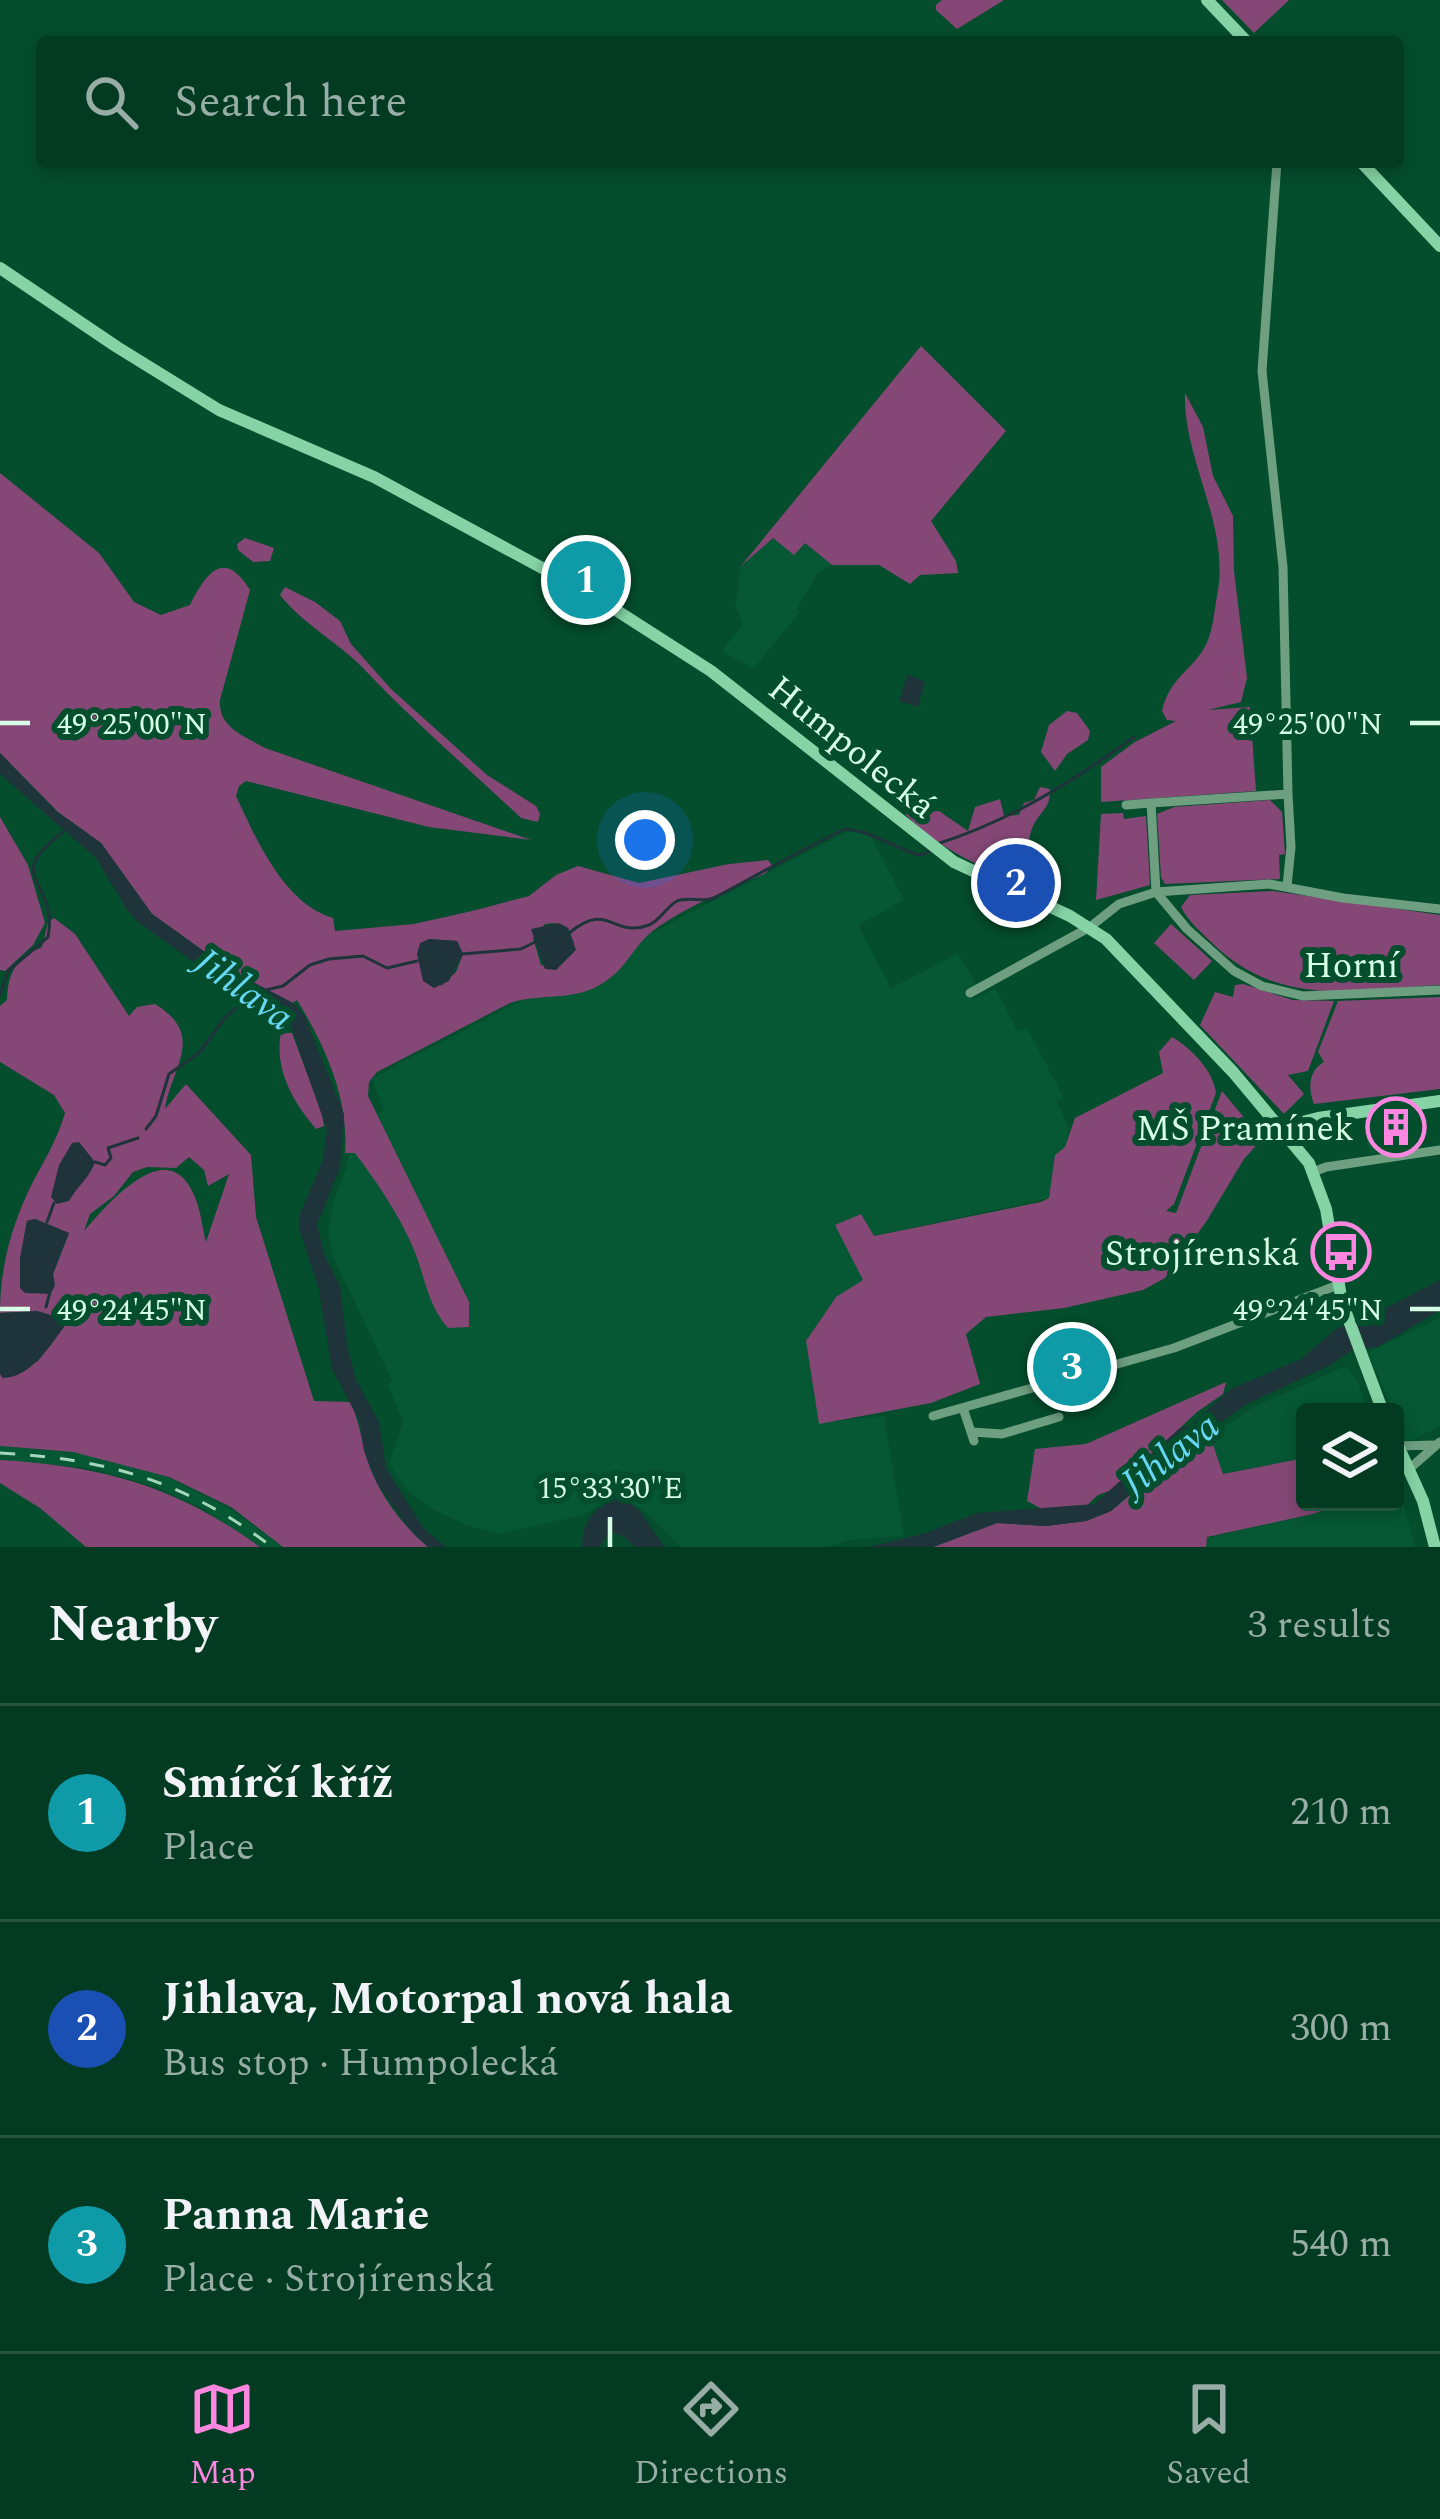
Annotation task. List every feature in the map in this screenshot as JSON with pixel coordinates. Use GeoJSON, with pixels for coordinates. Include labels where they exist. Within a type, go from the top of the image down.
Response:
{"type":"FeatureCollection","features":[{"type":"Feature","properties":{"kind":"main road"},"geometry":{"type":"LineString","coordinates":[[1208,0],[1241,36]]}},
{"type":"Feature","properties":{"kind":"main road"},"geometry":{"type":"LineString","coordinates":[[1367,168],[1440,246]]}},
{"type":"Feature","properties":{"kind":"main road","name":"Humpolecká"},"geometry":{"type":"LineString","coordinates":[[0,268],[219,410],[374,476],[594,596],[711,671],[933,848],[984,879],[1090,928],[1135,966],[1282,1127],[1313,1172],[1326,1209],[1338,1285],[1380,1403]]}},
{"type":"Feature","properties":{"kind":"main road"},"geometry":{"type":"LineString","coordinates":[[1282,1127],[1440,1101]]}},
{"type":"Feature","properties":{"kind":"main road"},"geometry":{"type":"LineString","coordinates":[[1404,1459],[1435,1547]]}},
{"type":"Feature","properties":{"kind":"street"},"geometry":{"type":"LineString","coordinates":[[1277,168],[1262,370],[1283,567],[1292,847],[1287,886]]}},
{"type":"Feature","properties":{"kind":"street"},"geometry":{"type":"LineString","coordinates":[[1126,805],[1288,794]]}},
{"type":"Feature","properties":{"kind":"street"},"geometry":{"type":"LineString","coordinates":[[1151,803],[1156,892]]}},
{"type":"Feature","properties":{"kind":"street"},"geometry":{"type":"LineString","coordinates":[[970,993],[1090,928],[1119,904],[1156,892],[1287,886],[1343,898],[1440,908]]}},
{"type":"Feature","properties":{"kind":"street","name":"Horní"},"geometry":{"type":"LineString","coordinates":[[1156,892],[1234,971],[1262,986],[1303,996],[1440,990]]}},
{"type":"Feature","properties":{"kind":"street"},"geometry":{"type":"LineString","coordinates":[[1313,1172],[1440,1150]]}},
{"type":"Feature","properties":{"kind":"street"},"geometry":{"type":"LineString","coordinates":[[933,1416],[1174,1348],[1338,1285]]}},
{"type":"Feature","properties":{"kind":"street"},"geometry":{"type":"LineString","coordinates":[[963,1408],[973,1436],[1001,1434],[1059,1417]]}},
{"type":"Feature","properties":{"kind":"street"},"geometry":{"type":"LineString","coordinates":[[1404,1443],[1437,1443]]}},
{"type":"Feature","properties":{"kind":"street"},"geometry":{"type":"LineString","coordinates":[[1409,1469],[1437,1443]]}},
{"type":"Feature","properties":{"kind":"shaded area"},"geometry":{"type":"Polygon","coordinates":[[[942,0],[1004,0],[957,29],[936,10],[942,0]]]}},
{"type":"Feature","properties":{"kind":"shaded area"},"geometry":{"type":"Polygon","coordinates":[[[1222,0],[1289,0],[1254,33],[1222,0]]]}},
{"type":"Feature","properties":{"kind":"shaded area"},"geometry":{"type":"Polygon","coordinates":[[[921,346],[1006,431],[931,521],[956,561],[958,573],[920,575],[910,584],[879,565],[832,565],[805,543],[794,555],[773,538],[741,566],[921,346]]]}},
{"type":"Feature","properties":{"kind":"shaded area"},"geometry":{"type":"Polygon","coordinates":[[[1185,393],[1203,427],[1213,476],[1233,516],[1234,571],[1247,678],[1241,702],[1208,710],[1250,707],[1256,791],[1101,802],[1101,767],[1176,721],[1167,720],[1162,711],[1165,700],[1203,650],[1213,623],[1220,570],[1218,544],[1191,443],[1185,393]]]}},
{"type":"Feature","properties":{"kind":"shaded area"},"geometry":{"type":"Polygon","coordinates":[[[0,473],[99,553],[134,602],[161,615],[190,605],[216,570],[232,570],[241,577],[250,590],[220,700],[223,718],[234,730],[265,748],[531,840],[429,827],[246,781],[236,796],[263,850],[300,899],[333,918],[335,931],[414,924],[529,896],[556,875],[578,866],[639,883],[729,864],[768,860],[772,865],[766,873],[658,927],[614,975],[592,989],[510,1003],[377,1072],[369,1082],[368,1096],[469,1302],[469,1327],[448,1328],[431,1301],[395,1212],[355,1153],[345,1153],[343,1112],[333,1073],[297,1000],[293,1003],[233,972],[152,914],[101,843],[58,812],[0,753],[0,473]],[[545,924],[533,938],[541,965],[556,970],[574,943],[568,928],[545,924]],[[428,939],[441,986],[456,972],[463,954],[457,941],[428,939]]]}},
{"type":"Feature","properties":{"kind":"shaded area"},"geometry":{"type":"Polygon","coordinates":[[[245,538],[274,548],[270,561],[253,562],[238,550],[237,544],[245,538]]]}},
{"type":"Feature","properties":{"kind":"shaded area"},"geometry":{"type":"Polygon","coordinates":[[[772,538],[805,543],[831,565],[817,574],[797,609],[800,612],[753,669],[722,651],[743,624],[735,606],[741,566],[772,538]]]}},
{"type":"Feature","properties":{"kind":"shaded area"},"geometry":{"type":"Polygon","coordinates":[[[285,587],[340,621],[351,644],[391,689],[487,775],[536,806],[538,822],[521,818],[354,659],[300,615],[280,595],[285,587]]]}},
{"type":"Feature","properties":{"kind":"shaded area"},"geometry":{"type":"Polygon","coordinates":[[[1067,711],[1077,713],[1090,731],[1088,740],[1067,754],[1055,771],[1041,752],[1049,725],[1067,711]]]}},
{"type":"Feature","properties":{"kind":"shaded area"},"geometry":{"type":"Polygon","coordinates":[[[1040,787],[1050,789],[1050,795],[1032,828],[1025,865],[1049,877],[1052,885],[1013,878],[972,862],[935,840],[905,814],[939,811],[968,831],[975,807],[1000,799],[1004,816],[1019,815],[1040,787]]]}},
{"type":"Feature","properties":{"kind":"shaded area"},"geometry":{"type":"Polygon","coordinates":[[[1270,800],[1282,812],[1285,854],[1279,855],[1280,879],[1165,884],[1157,814],[1174,807],[1270,800]]]}},
{"type":"Feature","properties":{"kind":"shaded area"},"geometry":{"type":"Polygon","coordinates":[[[1123,813],[1124,819],[1146,816],[1150,885],[1096,900],[1101,814],[1123,813]]]}},
{"type":"Feature","properties":{"kind":"shaded area"},"geometry":{"type":"Polygon","coordinates":[[[0,817],[28,865],[45,923],[33,945],[5,971],[0,970],[0,817]]]}},
{"type":"Feature","properties":{"kind":"shaded area"},"geometry":{"type":"Polygon","coordinates":[[[850,830],[871,836],[904,900],[858,925],[891,988],[958,953],[976,985],[968,989],[973,999],[996,989],[1017,1031],[1027,1028],[1064,1098],[1057,1101],[1069,1129],[1065,1147],[1055,1156],[1049,1198],[873,1236],[864,1280],[836,1297],[806,1341],[819,1423],[884,1416],[904,1536],[848,1540],[829,1547],[680,1547],[643,1510],[617,1495],[583,1515],[498,1534],[432,1509],[407,1490],[389,1464],[403,1423],[388,1384],[392,1380],[332,1255],[328,1232],[347,1167],[352,1122],[384,1111],[372,1078],[850,830]]]}},
{"type":"Feature","properties":{"kind":"shaded area"},"geometry":{"type":"Polygon","coordinates":[[[1273,891],[1440,915],[1440,985],[1318,990],[1263,978],[1211,942],[1181,907],[1190,895],[1273,891]]]}},
{"type":"Feature","properties":{"kind":"shaded area"},"geometry":{"type":"Polygon","coordinates":[[[54,918],[75,934],[129,1016],[137,1007],[155,1004],[179,1028],[182,1053],[165,1109],[186,1084],[251,1155],[256,1217],[314,1401],[350,1402],[381,1490],[428,1547],[283,1547],[231,1507],[169,1477],[73,1452],[0,1446],[0,1374],[3,1378],[38,1361],[64,1327],[60,1318],[37,1311],[0,1313],[4,1266],[16,1221],[65,1113],[54,1095],[0,1062],[0,1006],[7,1000],[15,967],[42,947],[48,922],[54,918]],[[189,1157],[176,1168],[147,1167],[133,1172],[114,1196],[90,1214],[84,1231],[138,1180],[169,1170],[182,1177],[194,1195],[206,1242],[229,1174],[208,1186],[204,1170],[189,1157]],[[35,1219],[27,1221],[20,1288],[52,1277],[69,1233],[35,1219]]]}},
{"type":"Feature","properties":{"kind":"shaded area"},"geometry":{"type":"Polygon","coordinates":[[[1171,924],[1212,961],[1194,980],[1154,943],[1171,924]]]}},
{"type":"Feature","properties":{"kind":"shaded area"},"geometry":{"type":"Polygon","coordinates":[[[1235,985],[1293,1000],[1334,1001],[1308,1071],[1288,1075],[1304,1094],[1284,1114],[1200,1025],[1215,992],[1233,997],[1235,985]]]}},
{"type":"Feature","properties":{"kind":"shaded area"},"geometry":{"type":"Polygon","coordinates":[[[1440,997],[1440,1089],[1314,1104],[1311,1081],[1324,1062],[1318,1052],[1338,1001],[1440,997]]]}},
{"type":"Feature","properties":{"kind":"shaded area"},"geometry":{"type":"Polygon","coordinates":[[[281,1033],[292,1033],[324,1126],[316,1129],[287,1084],[280,1059],[281,1033]]]}},
{"type":"Feature","properties":{"kind":"shaded area"},"geometry":{"type":"Polygon","coordinates":[[[1172,1037],[1200,1061],[1216,1093],[1174,1204],[1166,1211],[1176,1213],[1222,1091],[1262,1139],[1165,1278],[1143,1290],[1064,1308],[986,1317],[966,1334],[980,1384],[931,1403],[819,1424],[806,1341],[836,1297],[863,1280],[835,1225],[861,1214],[874,1236],[1049,1198],[1055,1155],[1065,1147],[1075,1118],[1163,1073],[1159,1052],[1172,1037]]]}},
{"type":"Feature","properties":{"kind":"shaded area"},"geometry":{"type":"Polygon","coordinates":[[[1403,1114],[1407,1149],[1369,1154],[1364,1120],[1403,1114]]]}},
{"type":"Feature","properties":{"kind":"shaded area"},"geometry":{"type":"Polygon","coordinates":[[[1440,1318],[1440,1426],[1406,1443],[1404,1403],[1389,1403],[1368,1352],[1440,1318]]]}},
{"type":"Feature","properties":{"kind":"shaded area"},"geometry":{"type":"Polygon","coordinates":[[[1346,1366],[1365,1403],[1296,1403],[1296,1460],[1223,1474],[1210,1436],[1255,1406],[1346,1366]]]}},
{"type":"Feature","properties":{"kind":"shaded area"},"geometry":{"type":"Polygon","coordinates":[[[1226,1382],[1223,1394],[1197,1412],[1115,1489],[1098,1495],[1084,1508],[1040,1508],[1027,1501],[1035,1449],[1086,1444],[1226,1382]]]}},
{"type":"Feature","properties":{"kind":"shaded area"},"geometry":{"type":"Polygon","coordinates":[[[1204,1433],[1210,1436],[1223,1474],[1296,1460],[1296,1511],[1321,1511],[1207,1537],[1206,1547],[933,1547],[997,1523],[1046,1526],[1086,1521],[1111,1511],[1204,1433]]]}},
{"type":"Feature","properties":{"kind":"shaded area"},"geometry":{"type":"Polygon","coordinates":[[[0,1446],[93,1455],[159,1473],[230,1509],[283,1547],[260,1547],[202,1508],[154,1486],[90,1468],[0,1460],[0,1446]]]}},
{"type":"Feature","properties":{"kind":"shaded area"},"geometry":{"type":"Polygon","coordinates":[[[0,1460],[72,1468],[137,1483],[198,1509],[260,1547],[86,1547],[40,1508],[0,1483],[0,1460]]]}},
{"type":"Feature","properties":{"kind":"shaded area"},"geometry":{"type":"Polygon","coordinates":[[[1404,1505],[1415,1547],[1206,1547],[1207,1538],[1313,1514],[1404,1511],[1404,1505]]]}},
{"type":"Feature","properties":{"kind":"water"},"geometry":{"type":"Polygon","coordinates":[[[908,674],[925,682],[918,707],[899,701],[908,674]]]}},
{"type":"Feature","properties":{"kind":"water","name":"Jihlava"},"geometry":{"type":"Polygon","coordinates":[[[0,753],[57,812],[101,843],[152,914],[233,972],[293,1003],[304,1015],[344,1114],[340,1168],[317,1225],[324,1254],[340,1286],[356,1380],[379,1422],[386,1468],[424,1529],[446,1547],[428,1547],[377,1483],[364,1451],[360,1422],[332,1369],[319,1290],[299,1228],[300,1214],[323,1160],[327,1130],[289,1021],[229,987],[139,923],[96,858],[0,774],[0,753]]]}},
{"type":"Feature","properties":{"kind":"water"},"geometry":{"type":"Polygon","coordinates":[[[559,923],[568,928],[576,950],[556,970],[545,969],[531,929],[559,923]]]}},
{"type":"Feature","properties":{"kind":"water"},"geometry":{"type":"Polygon","coordinates":[[[457,941],[463,954],[449,981],[434,988],[423,981],[417,954],[420,943],[457,941]]]}},
{"type":"Feature","properties":{"kind":"water"},"geometry":{"type":"Polygon","coordinates":[[[79,1142],[95,1162],[69,1201],[57,1204],[51,1197],[59,1165],[72,1143],[79,1142]]]}},
{"type":"Feature","properties":{"kind":"water"},"geometry":{"type":"Polygon","coordinates":[[[35,1219],[69,1233],[50,1294],[25,1293],[20,1288],[27,1221],[35,1219]]]}},
{"type":"Feature","properties":{"kind":"water","name":"Jihlava"},"geometry":{"type":"Polygon","coordinates":[[[1440,1280],[1440,1310],[1378,1347],[1354,1349],[1247,1404],[1168,1460],[1111,1511],[1086,1521],[1046,1526],[997,1523],[933,1547],[869,1547],[926,1533],[977,1513],[1094,1504],[1231,1389],[1301,1359],[1336,1329],[1440,1280]]]}},
{"type":"Feature","properties":{"kind":"water"},"geometry":{"type":"Polygon","coordinates":[[[37,1311],[60,1318],[64,1327],[30,1367],[3,1378],[0,1313],[37,1311]]]}},
{"type":"Feature","properties":{"kind":"water"},"geometry":{"type":"Polygon","coordinates":[[[621,1496],[640,1511],[664,1547],[635,1547],[610,1532],[599,1547],[582,1547],[592,1515],[621,1496]]]}},
{"type":"Feature","properties":{"kind":"waterway"},"geometry":{"type":"LineString","coordinates":[[940,843],[1041,798],[1134,737]]}},
{"type":"Feature","properties":{"kind":"waterway"},"geometry":{"type":"LineString","coordinates":[[568,934],[593,920],[636,928],[649,925],[677,901],[714,898],[845,829],[915,854],[929,851]]}},
{"type":"Feature","properties":{"kind":"waterway"},"geometry":{"type":"LineString","coordinates":[[0,995],[8,971],[48,937],[46,902],[33,871],[45,848],[63,832]]}},
{"type":"Feature","properties":{"kind":"waterway"},"geometry":{"type":"LineString","coordinates":[[462,954],[521,949],[535,942]]}},
{"type":"Feature","properties":{"kind":"waterway","name":"Jihlava"},"geometry":{"type":"LineString","coordinates":[[266,990],[283,986],[310,965],[329,959],[363,956],[387,968],[417,961]]}},
{"type":"Feature","properties":{"kind":"waterway","name":"Jihlava"},"geometry":{"type":"LineString","coordinates":[[146,1129],[156,1116],[169,1074],[199,1053],[248,997]]}},
{"type":"Feature","properties":{"kind":"waterway"},"geometry":{"type":"LineString","coordinates":[[95,1162],[105,1165],[111,1158],[108,1148],[138,1138]]}},
{"type":"Feature","properties":{"kind":"waterway"},"geometry":{"type":"LineString","coordinates":[[47,1222],[54,1203]]}},
{"type":"Feature","properties":{"kind":"waterway"},"geometry":{"type":"LineString","coordinates":[[46,1307],[50,1292]]}},
{"type":"Feature","properties":{"kind":"railway"},"geometry":{"type":"LineString","coordinates":[[0,1453],[76,1461],[144,1477],[208,1505],[272,1547]]}},
{"type":"Feature","properties":{"kind":"place","name":"Smírčí kříž"},"geometry":{"type":"Point","coordinates":[586,580]}},
{"type":"Feature","properties":{"kind":"place","name":"Jihlava, Motorpal nová hala"},"geometry":{"type":"Point","coordinates":[1016,883]}},
{"type":"Feature","properties":{"kind":"place","name":"MŠ Pramínek"},"geometry":{"type":"Point","coordinates":[1396,1127]}},
{"type":"Feature","properties":{"kind":"place","name":"Strojírenská"},"geometry":{"type":"Point","coordinates":[1341,1252]}},
{"type":"Feature","properties":{"kind":"place","name":"Panna Marie"},"geometry":{"type":"Point","coordinates":[1072,1367]}}]}
